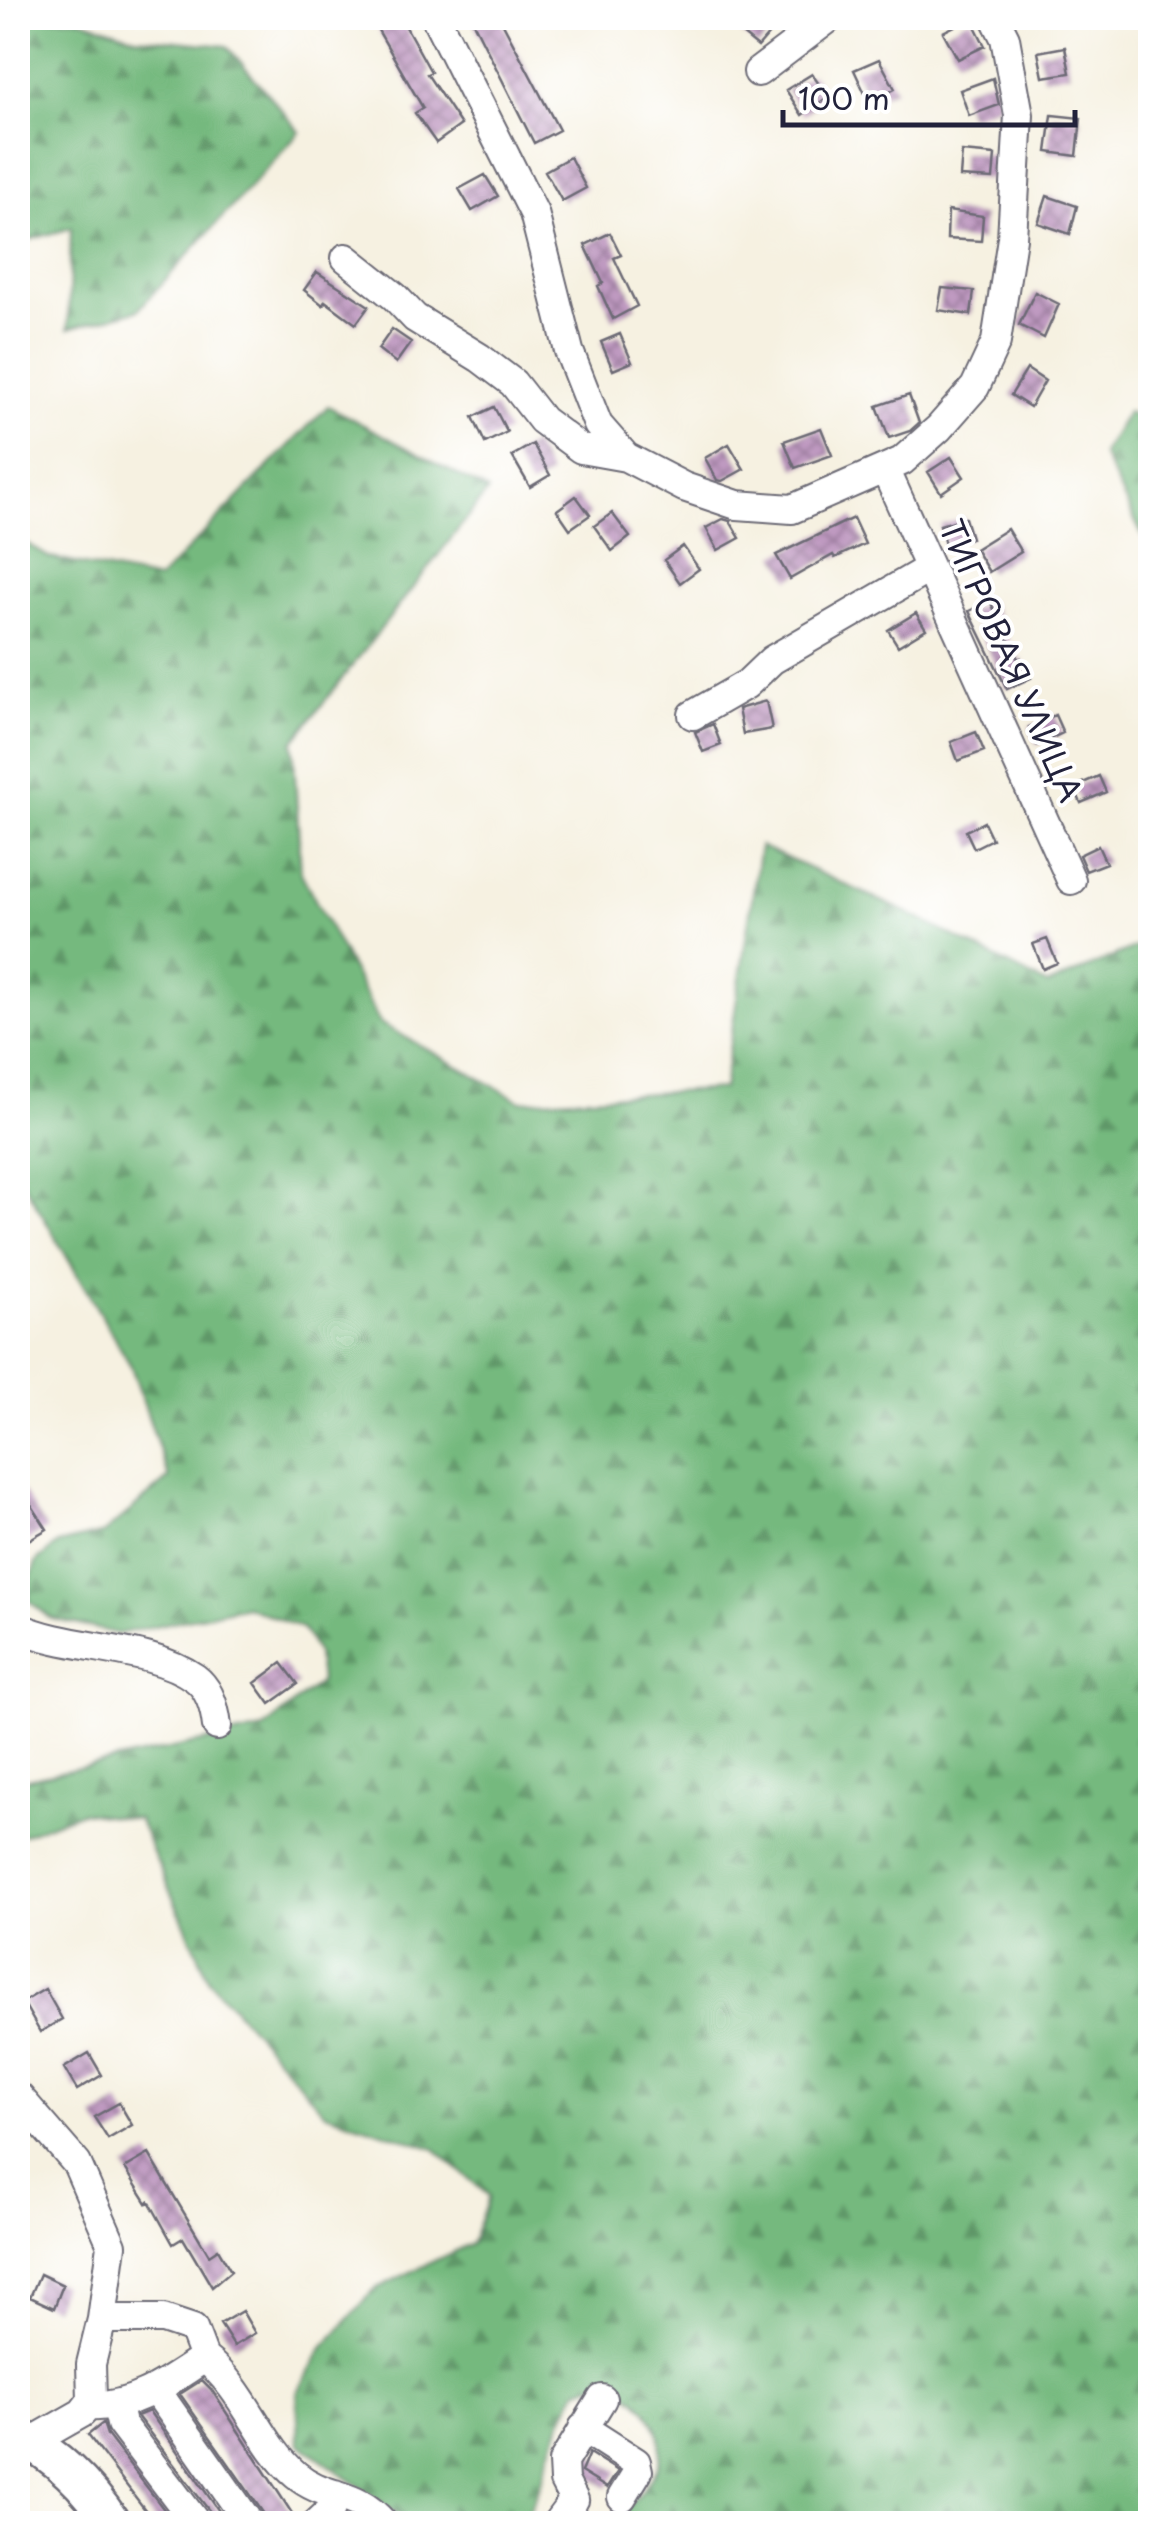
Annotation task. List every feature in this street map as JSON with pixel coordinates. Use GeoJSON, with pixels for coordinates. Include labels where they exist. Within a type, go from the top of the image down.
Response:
{"type":"FeatureCollection","features":[{"type":"Feature","properties":{"kind":"main road"},"geometry":{"type":"LineString","coordinates":[[24,2439],[80,2480],[113,2524]]}},
{"type":"Feature","properties":{"kind":"street"},"geometry":{"type":"LineString","coordinates":[[436,18],[534,213],[569,351],[598,425],[626,457]]}},
{"type":"Feature","properties":{"kind":"street"},"geometry":{"type":"LineString","coordinates":[[758,72],[830,18]]}},
{"type":"Feature","properties":{"kind":"street"},"geometry":{"type":"LineString","coordinates":[[346,258],[416,318],[512,383],[542,420],[581,449],[626,457],[684,487],[737,505],[792,509],[902,461],[939,428],[974,386],[996,342],[1012,238],[1019,116],[1005,38],[995,18]]}},
{"type":"Feature","properties":{"kind":"street","name":"ТИГРОВАЯ УЛИЦА"},"geometry":{"type":"LineString","coordinates":[[886,471],[1071,880]]}},
{"type":"Feature","properties":{"kind":"street"},"geometry":{"type":"LineString","coordinates":[[693,715],[748,684],[772,660],[930,568]]}},
{"type":"Feature","properties":{"kind":"street"},"geometry":{"type":"LineString","coordinates":[[18,1626],[40,1637],[158,1662],[197,1679],[214,1703],[217,1726]]}},
{"type":"Feature","properties":{"kind":"street"},"geometry":{"type":"LineString","coordinates":[[18,2096],[77,2164],[112,2245],[89,2406]]}},
{"type":"Feature","properties":{"kind":"street"},"geometry":{"type":"LineString","coordinates":[[102,2319],[163,2318],[193,2330],[204,2358],[225,2378],[295,2474],[335,2494],[358,2500],[383,2523]]}},
{"type":"Feature","properties":{"kind":"street"},"geometry":{"type":"LineString","coordinates":[[24,2439],[89,2406],[118,2408],[156,2390],[204,2358]]}},
{"type":"Feature","properties":{"kind":"street"},"geometry":{"type":"LineString","coordinates":[[156,2390],[250,2524]]}},
{"type":"Feature","properties":{"kind":"street"},"geometry":{"type":"LineString","coordinates":[[556,2524],[574,2500],[564,2481],[562,2462],[602,2399]]}},
{"type":"Feature","properties":{"kind":"street"},"geometry":{"type":"LineString","coordinates":[[118,2408],[121,2424],[197,2524]]}},
{"type":"Feature","properties":{"kind":"street"},"geometry":{"type":"LineString","coordinates":[[582,2428],[636,2462],[638,2471],[622,2497]]}},
{"type":"Feature","properties":{"kind":"street"},"geometry":{"type":"LineString","coordinates":[[316,2524],[330,2510],[335,2494]]}},
{"type":"Feature","properties":{"kind":"green space"},"geometry":{"type":"Polygon","coordinates":[[[18,18],[77,18],[136,37],[227,46],[300,132],[138,310],[68,329],[71,228],[18,243],[18,18]]]}},
{"type":"Feature","properties":{"kind":"green space"},"geometry":{"type":"Polygon","coordinates":[[[328,406],[488,491],[293,742],[301,873],[380,1023],[521,1101],[723,1089],[760,846],[908,913],[1048,985],[1150,941],[1150,2523],[611,2523],[650,2480],[658,2463],[659,2437],[655,2424],[638,2401],[627,2392],[600,2384],[579,2389],[570,2405],[523,2523],[409,2523],[299,2443],[297,2393],[323,2348],[375,2289],[472,2243],[489,2196],[435,2149],[325,2113],[210,1981],[138,1819],[81,1812],[18,1837],[18,1781],[263,1729],[320,1682],[317,1654],[302,1628],[246,1606],[118,1634],[50,1618],[29,1601],[29,1581],[37,1561],[58,1544],[104,1533],[169,1478],[131,1366],[18,1174],[18,538],[50,558],[158,580],[328,406]]]}},
{"type":"Feature","properties":{"kind":"green space"},"geometry":{"type":"Polygon","coordinates":[[[1127,412],[1150,422],[1150,551],[1102,454],[1127,412]]]}},
{"type":"Feature","properties":{"kind":"building"},"geometry":{"type":"Polygon","coordinates":[[[371,18],[401,18],[431,72],[427,74],[461,125],[436,143],[415,113],[423,108],[371,18]]]}},
{"type":"Feature","properties":{"kind":"building"},"geometry":{"type":"Polygon","coordinates":[[[471,18],[500,18],[559,130],[534,143],[471,18]]]}},
{"type":"Feature","properties":{"kind":"building"},"geometry":{"type":"Polygon","coordinates":[[[746,18],[764,18],[776,26],[758,47],[736,29],[746,18]]]}},
{"type":"Feature","properties":{"kind":"building"},"geometry":{"type":"Polygon","coordinates":[[[971,18],[985,46],[958,59],[943,32],[971,18]]]}},
{"type":"Feature","properties":{"kind":"building"},"geometry":{"type":"Polygon","coordinates":[[[1065,47],[1070,73],[1043,77],[1038,52],[1065,47]]]}},
{"type":"Feature","properties":{"kind":"building"},"geometry":{"type":"Polygon","coordinates":[[[879,59],[895,89],[869,102],[854,70],[879,59]]]}},
{"type":"Feature","properties":{"kind":"building"},"geometry":{"type":"Polygon","coordinates":[[[812,74],[828,97],[802,115],[786,90],[812,74]]]}},
{"type":"Feature","properties":{"kind":"building"},"geometry":{"type":"Polygon","coordinates":[[[993,78],[999,105],[969,116],[960,90],[993,78]]]}},
{"type":"Feature","properties":{"kind":"building"},"geometry":{"type":"Polygon","coordinates":[[[1052,115],[1081,118],[1077,156],[1047,152],[1052,115]]]}},
{"type":"Feature","properties":{"kind":"building"},"geometry":{"type":"Polygon","coordinates":[[[962,152],[995,155],[993,179],[960,177],[962,152]]]}},
{"type":"Feature","properties":{"kind":"building"},"geometry":{"type":"Polygon","coordinates":[[[570,157],[586,188],[562,201],[545,171],[570,157]]]}},
{"type":"Feature","properties":{"kind":"building"},"geometry":{"type":"Polygon","coordinates":[[[485,175],[498,196],[472,211],[459,189],[485,175]]]}},
{"type":"Feature","properties":{"kind":"building"},"geometry":{"type":"Polygon","coordinates":[[[1047,196],[1077,206],[1070,234],[1038,223],[1047,196]]]}},
{"type":"Feature","properties":{"kind":"building"},"geometry":{"type":"Polygon","coordinates":[[[948,211],[983,216],[981,241],[947,239],[948,211]]]}},
{"type":"Feature","properties":{"kind":"building"},"geometry":{"type":"Polygon","coordinates":[[[610,233],[621,255],[614,258],[637,306],[613,319],[598,286],[603,283],[585,245],[610,233]]]}},
{"type":"Feature","properties":{"kind":"building"},"geometry":{"type":"Polygon","coordinates":[[[317,272],[369,306],[356,324],[304,290],[317,272]]]}},
{"type":"Feature","properties":{"kind":"building"},"geometry":{"type":"Polygon","coordinates":[[[942,288],[974,291],[971,315],[938,310],[942,288]]]}},
{"type":"Feature","properties":{"kind":"building"},"geometry":{"type":"Polygon","coordinates":[[[1035,292],[1059,304],[1044,338],[1019,325],[1035,292]]]}},
{"type":"Feature","properties":{"kind":"building"},"geometry":{"type":"Polygon","coordinates":[[[392,329],[411,342],[396,363],[378,349],[392,329]]]}},
{"type":"Feature","properties":{"kind":"building"},"geometry":{"type":"Polygon","coordinates":[[[620,334],[632,362],[613,370],[601,342],[620,334]]]}},
{"type":"Feature","properties":{"kind":"building"},"geometry":{"type":"Polygon","coordinates":[[[1027,369],[1045,381],[1030,407],[1011,395],[1027,369]]]}},
{"type":"Feature","properties":{"kind":"building"},"geometry":{"type":"Polygon","coordinates":[[[909,395],[919,423],[910,431],[889,438],[877,406],[909,395]]]}},
{"type":"Feature","properties":{"kind":"building"},"geometry":{"type":"Polygon","coordinates":[[[494,407],[507,432],[485,443],[473,417],[494,407]]]}},
{"type":"Feature","properties":{"kind":"building"},"geometry":{"type":"Polygon","coordinates":[[[821,428],[832,455],[795,468],[784,441],[821,428]]]}},
{"type":"Feature","properties":{"kind":"building"},"geometry":{"type":"Polygon","coordinates":[[[533,444],[550,475],[530,487],[512,456],[533,444]]]}},
{"type":"Feature","properties":{"kind":"building"},"geometry":{"type":"Polygon","coordinates":[[[729,444],[744,469],[717,480],[705,458],[729,444]]]}},
{"type":"Feature","properties":{"kind":"building"},"geometry":{"type":"Polygon","coordinates":[[[951,457],[964,477],[941,493],[928,472],[951,457]]]}},
{"type":"Feature","properties":{"kind":"building"},"geometry":{"type":"Polygon","coordinates":[[[576,496],[590,515],[570,529],[557,510],[576,496]]]}},
{"type":"Feature","properties":{"kind":"building"},"geometry":{"type":"Polygon","coordinates":[[[612,513],[630,537],[612,551],[594,526],[612,513]]]}},
{"type":"Feature","properties":{"kind":"building"},"geometry":{"type":"Polygon","coordinates":[[[853,518],[865,544],[835,558],[833,555],[790,579],[776,555],[853,518]]]}},
{"type":"Feature","properties":{"kind":"building"},"geometry":{"type":"Polygon","coordinates":[[[965,518],[971,538],[945,545],[940,525],[965,518]]]}},
{"type":"Feature","properties":{"kind":"building"},"geometry":{"type":"Polygon","coordinates":[[[723,519],[730,521],[740,538],[718,550],[706,528],[723,519]]]}},
{"type":"Feature","properties":{"kind":"building"},"geometry":{"type":"Polygon","coordinates":[[[1007,529],[1021,552],[989,572],[975,549],[1007,529]]]}},
{"type":"Feature","properties":{"kind":"building"},"geometry":{"type":"Polygon","coordinates":[[[683,546],[699,569],[680,583],[664,560],[683,546]]]}},
{"type":"Feature","properties":{"kind":"building"},"geometry":{"type":"Polygon","coordinates":[[[990,601],[1031,678],[1007,689],[969,611],[990,601]]]}},
{"type":"Feature","properties":{"kind":"building"},"geometry":{"type":"Polygon","coordinates":[[[916,613],[926,629],[898,646],[888,630],[916,613]]]}},
{"type":"Feature","properties":{"kind":"building"},"geometry":{"type":"Polygon","coordinates":[[[766,701],[772,729],[743,734],[738,709],[766,701]]]}},
{"type":"Feature","properties":{"kind":"building"},"geometry":{"type":"Polygon","coordinates":[[[1055,715],[1063,733],[1037,745],[1029,727],[1055,715]]]}},
{"type":"Feature","properties":{"kind":"building"},"geometry":{"type":"Polygon","coordinates":[[[713,724],[721,745],[703,752],[695,732],[713,724]]]}},
{"type":"Feature","properties":{"kind":"building"},"geometry":{"type":"Polygon","coordinates":[[[976,732],[984,751],[958,761],[951,742],[976,732]]]}},
{"type":"Feature","properties":{"kind":"building"},"geometry":{"type":"Polygon","coordinates":[[[1099,776],[1106,792],[1081,803],[1074,787],[1099,776]]]}},
{"type":"Feature","properties":{"kind":"building"},"geometry":{"type":"Polygon","coordinates":[[[984,822],[992,839],[974,848],[966,831],[984,822]]]}},
{"type":"Feature","properties":{"kind":"building"},"geometry":{"type":"Polygon","coordinates":[[[1098,846],[1106,863],[1086,871],[1079,855],[1098,846]]]}},
{"type":"Feature","properties":{"kind":"building"},"geometry":{"type":"Polygon","coordinates":[[[1047,939],[1057,963],[1043,969],[1033,944],[1047,939]]]}},
{"type":"Feature","properties":{"kind":"building"},"geometry":{"type":"Polygon","coordinates":[[[18,1484],[47,1529],[25,1542],[18,1530],[18,1484]]]}},
{"type":"Feature","properties":{"kind":"building"},"geometry":{"type":"Polygon","coordinates":[[[282,1663],[298,1684],[270,1704],[255,1683],[282,1663]]]}},
{"type":"Feature","properties":{"kind":"building"},"geometry":{"type":"Polygon","coordinates":[[[45,1989],[62,2019],[40,2032],[23,2002],[45,1989]]]}},
{"type":"Feature","properties":{"kind":"building"},"geometry":{"type":"Polygon","coordinates":[[[89,2053],[102,2075],[77,2090],[64,2068],[89,2053]]]}},
{"type":"Feature","properties":{"kind":"building"},"geometry":{"type":"Polygon","coordinates":[[[119,2103],[132,2125],[108,2139],[94,2117],[119,2103]]]}},
{"type":"Feature","properties":{"kind":"building"},"geometry":{"type":"Polygon","coordinates":[[[149,2154],[209,2255],[218,2249],[231,2271],[212,2287],[183,2238],[173,2244],[125,2168],[149,2154]]]}},
{"type":"Feature","properties":{"kind":"building"},"geometry":{"type":"Polygon","coordinates":[[[40,2274],[63,2285],[54,2308],[30,2297],[40,2274]]]}},
{"type":"Feature","properties":{"kind":"building"},"geometry":{"type":"Polygon","coordinates":[[[242,2311],[255,2333],[234,2346],[220,2324],[242,2311]]]}},
{"type":"Feature","properties":{"kind":"building"},"geometry":{"type":"Polygon","coordinates":[[[202,2380],[299,2524],[267,2524],[264,2514],[180,2394],[202,2380]]]}},
{"type":"Feature","properties":{"kind":"building"},"geometry":{"type":"Polygon","coordinates":[[[149,2411],[228,2524],[214,2524],[211,2513],[137,2416],[149,2411]]]}},
{"type":"Feature","properties":{"kind":"building"},"geometry":{"type":"Polygon","coordinates":[[[103,2423],[107,2435],[175,2524],[156,2524],[88,2435],[103,2423]]]}},
{"type":"Feature","properties":{"kind":"building"},"geometry":{"type":"Polygon","coordinates":[[[589,2453],[618,2471],[607,2488],[581,2472],[589,2453]]]}}]}
